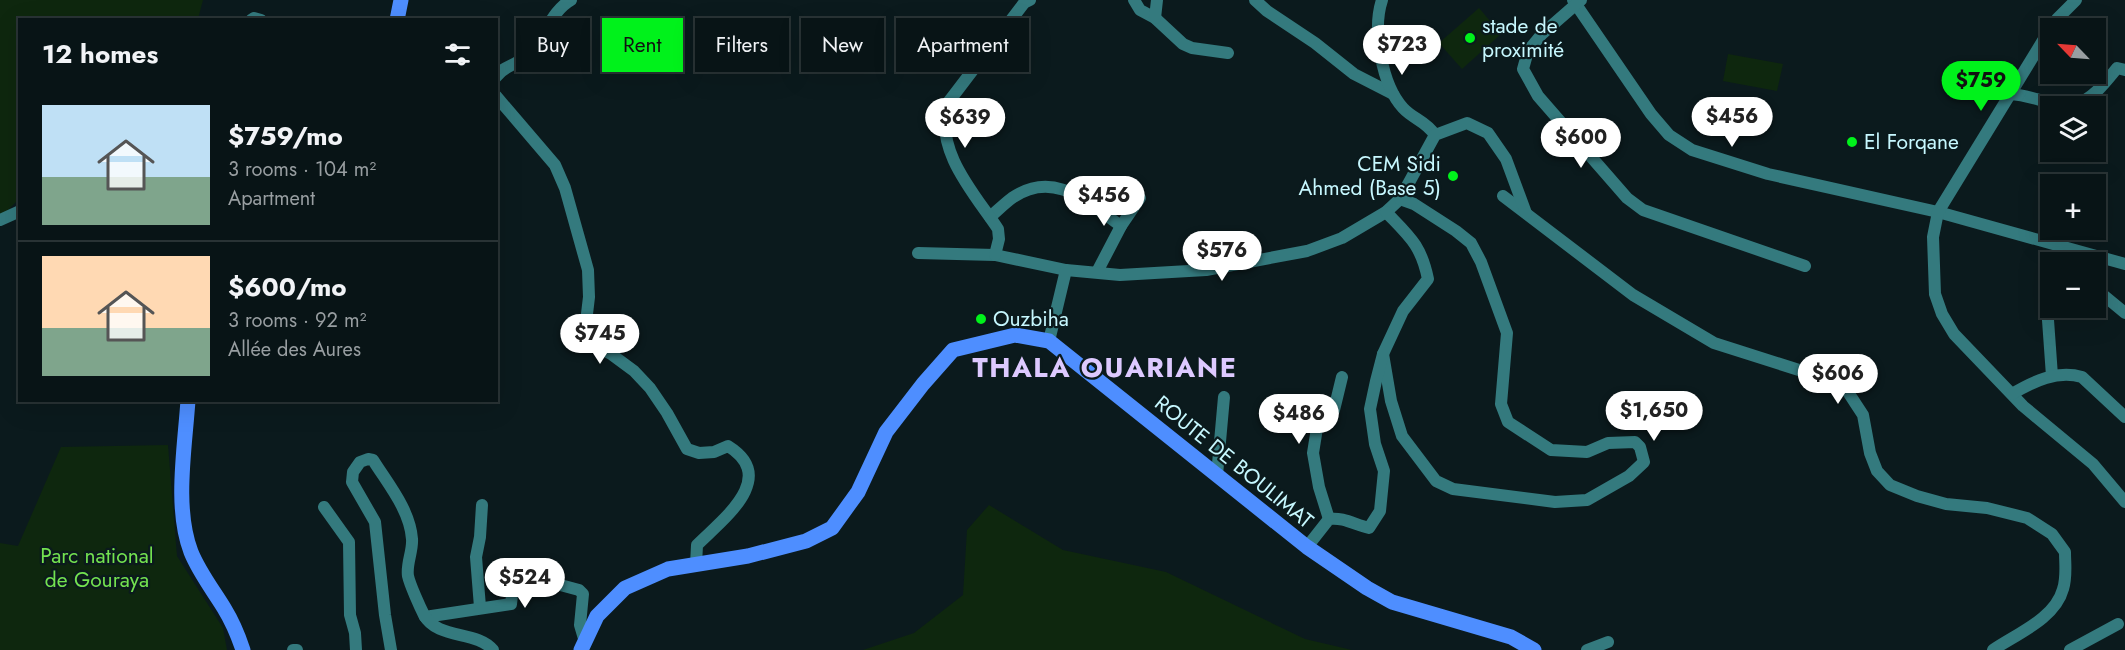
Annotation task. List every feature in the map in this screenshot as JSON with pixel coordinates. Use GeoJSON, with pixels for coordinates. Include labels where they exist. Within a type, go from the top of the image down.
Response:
{"type":"FeatureCollection","features":[{"type":"Feature","properties":{"kind":"main road"},"geometry":{"type":"LineString","coordinates":[[397,18],[401,0]]}},
{"type":"Feature","properties":{"kind":"main road","name":"ROUTE DE BOULIMAT"},"geometry":{"type":"LineString","coordinates":[[582,648],[597,616],[625,588],[668,570],[748,556],[806,541],[832,528],[858,492],[886,432],[953,350],[1015,335],[1049,341],[1307,547],[1367,588],[1392,602],[1511,638],[1534,650]]}},
{"type":"Feature","properties":{"kind":"main road"},"geometry":{"type":"LineString","coordinates":[[188,402],[182,488],[185,528],[191,553],[229,617],[243,650]]}},
{"type":"Feature","properties":{"kind":"street"},"geometry":{"type":"LineString","coordinates":[[498,74],[502,69],[519,60],[535,45],[565,3],[571,0]]}},
{"type":"Feature","properties":{"kind":"street"},"geometry":{"type":"LineString","coordinates":[[995,255],[999,238],[998,229],[958,172],[948,147],[944,114],[947,104],[1024,3],[1029,0]]}},
{"type":"Feature","properties":{"kind":"street"},"geometry":{"type":"LineString","coordinates":[[1134,0],[1143,12],[1155,18],[1183,44],[1192,48],[1228,53]]}},
{"type":"Feature","properties":{"kind":"street"},"geometry":{"type":"LineString","coordinates":[[1155,18],[1157,0]]}},
{"type":"Feature","properties":{"kind":"street"},"geometry":{"type":"LineString","coordinates":[[1255,0],[1354,74],[1393,94]]}},
{"type":"Feature","properties":{"kind":"street"},"geometry":{"type":"LineString","coordinates":[[1382,0],[1380,43],[1384,71],[1393,94],[1405,110],[1428,125],[1435,135]]}},
{"type":"Feature","properties":{"kind":"street"},"geometry":{"type":"LineString","coordinates":[[2058,18],[2076,0]]}},
{"type":"Feature","properties":{"kind":"street"},"geometry":{"type":"LineString","coordinates":[[1805,266],[1644,210],[1627,198],[1538,96],[1523,69],[1528,51],[1542,34],[1577,1],[1651,114],[1669,135],[1692,150],[1768,174],[1938,212],[2125,264]]}},
{"type":"Feature","properties":{"kind":"street"},"geometry":{"type":"LineString","coordinates":[[2040,46],[1938,212],[1932,259],[1935,294],[1942,314],[1961,343],[2023,406],[2093,464],[2125,502]]}},
{"type":"Feature","properties":{"kind":"street"},"geometry":{"type":"LineString","coordinates":[[2092,96],[2117,68],[2125,70]]}},
{"type":"Feature","properties":{"kind":"street"},"geometry":{"type":"LineString","coordinates":[[2010,94],[2023,94],[2040,99]]}},
{"type":"Feature","properties":{"kind":"street"},"geometry":{"type":"LineString","coordinates":[[498,98],[555,165],[565,188],[588,270],[589,297],[584,339],[611,354],[634,371],[650,388],[687,449],[699,453],[714,452],[728,446],[744,459],[749,473],[748,486],[720,524],[697,545],[696,565]]}},
{"type":"Feature","properties":{"kind":"street"},"geometry":{"type":"LineString","coordinates":[[918,253],[995,255],[1066,270],[1119,275],[1206,270],[1307,251],[1342,238],[1386,212],[1400,199],[1435,135],[1467,123],[1488,133],[1506,159],[1526,214]]}},
{"type":"Feature","properties":{"kind":"street"},"geometry":{"type":"LineString","coordinates":[[990,217],[1013,197],[1040,186],[1054,186],[1082,198],[1121,226]]}},
{"type":"Feature","properties":{"kind":"street"},"geometry":{"type":"LineString","coordinates":[[1503,196],[1633,295],[1714,343],[1821,377],[1846,389],[1863,415],[1870,453],[1877,471],[1890,485],[1946,504],[1987,508],[2027,518],[2052,534],[2065,552],[2063,591],[2053,607],[2040,620],[1993,650]]}},
{"type":"Feature","properties":{"kind":"street"},"geometry":{"type":"LineString","coordinates":[[1097,272],[1121,226],[1140,198]]}},
{"type":"Feature","properties":{"kind":"street"},"geometry":{"type":"LineString","coordinates":[[1383,354],[1391,401],[1402,436],[1436,481],[1453,489],[1555,502],[1587,500],[1629,476],[1644,462],[1640,447],[1635,442],[1608,443],[1587,452],[1551,450],[1508,422],[1501,404],[1508,333],[1481,262],[1471,243],[1456,231],[1414,204],[1400,199]]}},
{"type":"Feature","properties":{"kind":"street"},"geometry":{"type":"LineString","coordinates":[[0,220],[18,211]]}},
{"type":"Feature","properties":{"kind":"street"},"geometry":{"type":"LineString","coordinates":[[1307,547],[1329,519],[1342,518],[1355,525],[1370,528],[1380,511],[1384,471],[1375,444],[1370,409],[1383,354],[1403,312],[1428,279],[1424,258],[1413,240],[1386,212]]}},
{"type":"Feature","properties":{"kind":"street"},"geometry":{"type":"LineString","coordinates":[[1049,341],[1066,270]]}},
{"type":"Feature","properties":{"kind":"street"},"geometry":{"type":"LineString","coordinates":[[2106,297],[2125,313]]}},
{"type":"Feature","properties":{"kind":"street"},"geometry":{"type":"LineString","coordinates":[[2048,318],[2052,376]]}},
{"type":"Feature","properties":{"kind":"street"},"geometry":{"type":"LineString","coordinates":[[2013,394],[2033,382],[2052,376],[2073,375],[2082,377],[2125,417]]}},
{"type":"Feature","properties":{"kind":"street"},"geometry":{"type":"LineString","coordinates":[[1329,519],[1318,487],[1313,453],[1317,428],[1334,410],[1342,377]]}},
{"type":"Feature","properties":{"kind":"street"},"geometry":{"type":"LineString","coordinates":[[1217,476],[1224,398]]}},
{"type":"Feature","properties":{"kind":"street"},"geometry":{"type":"LineString","coordinates":[[391,650],[375,522],[352,482],[353,472],[360,462],[368,459],[373,460],[406,513],[412,539],[408,576],[425,617],[439,629],[470,638],[493,650]]}},
{"type":"Feature","properties":{"kind":"street"},"geometry":{"type":"LineString","coordinates":[[480,607],[476,557],[482,505]]}},
{"type":"Feature","properties":{"kind":"street"},"geometry":{"type":"LineString","coordinates":[[324,507],[349,542],[350,615],[355,633],[356,650]]}},
{"type":"Feature","properties":{"kind":"street"},"geometry":{"type":"LineString","coordinates":[[425,617],[511,604],[514,578],[518,574],[579,590],[583,594],[580,626],[582,648]]}},
{"type":"Feature","properties":{"kind":"street"},"geometry":{"type":"LineString","coordinates":[[2070,650],[2118,624]]}},
{"type":"Feature","properties":{"kind":"street"},"geometry":{"type":"LineString","coordinates":[[1587,650],[1608,642]]}},
{"type":"Feature","properties":{"kind":"green space"},"geometry":{"type":"Polygon","coordinates":[[[0,0],[203,0],[198,18],[18,18],[18,200],[3,215],[0,213],[0,0]]]}},
{"type":"Feature","properties":{"kind":"green space","name":"stade de proximité"},"geometry":{"type":"Polygon","coordinates":[[[1479,8],[1501,34],[1462,69],[1439,43],[1479,8]]]}},
{"type":"Feature","properties":{"kind":"green space"},"geometry":{"type":"Polygon","coordinates":[[[1728,54],[1783,64],[1777,91],[1723,81],[1728,54]]]}},
{"type":"Feature","properties":{"kind":"green space","name":"Parc national de Gouraya"},"geometry":{"type":"Polygon","coordinates":[[[168,445],[177,556],[223,628],[227,650],[0,650],[0,543],[18,546],[61,447],[168,445]]]}},
{"type":"Feature","properties":{"kind":"green space"},"geometry":{"type":"Polygon","coordinates":[[[989,505],[1063,550],[1166,572],[1305,639],[1352,650],[863,650],[914,633],[963,595],[967,530],[989,505]]]}},
{"type":"Feature","properties":{"kind":"place","name":"stade de proximité"},"geometry":{"type":"Point","coordinates":[1470,38]}},
{"type":"Feature","properties":{"kind":"place","name":"El Forqane"},"geometry":{"type":"Point","coordinates":[1852,142]}},
{"type":"Feature","properties":{"kind":"place","name":"CEM Sidi Ahmed (Base 5)"},"geometry":{"type":"Point","coordinates":[1453,176]}},
{"type":"Feature","properties":{"kind":"place","name":"Ouzbiha"},"geometry":{"type":"Point","coordinates":[981,319]}},
{"type":"Feature","properties":{"kind":"district","name":"THALA OUARIANE"},"geometry":{"type":"Point","coordinates":[1105,367]}}]}
